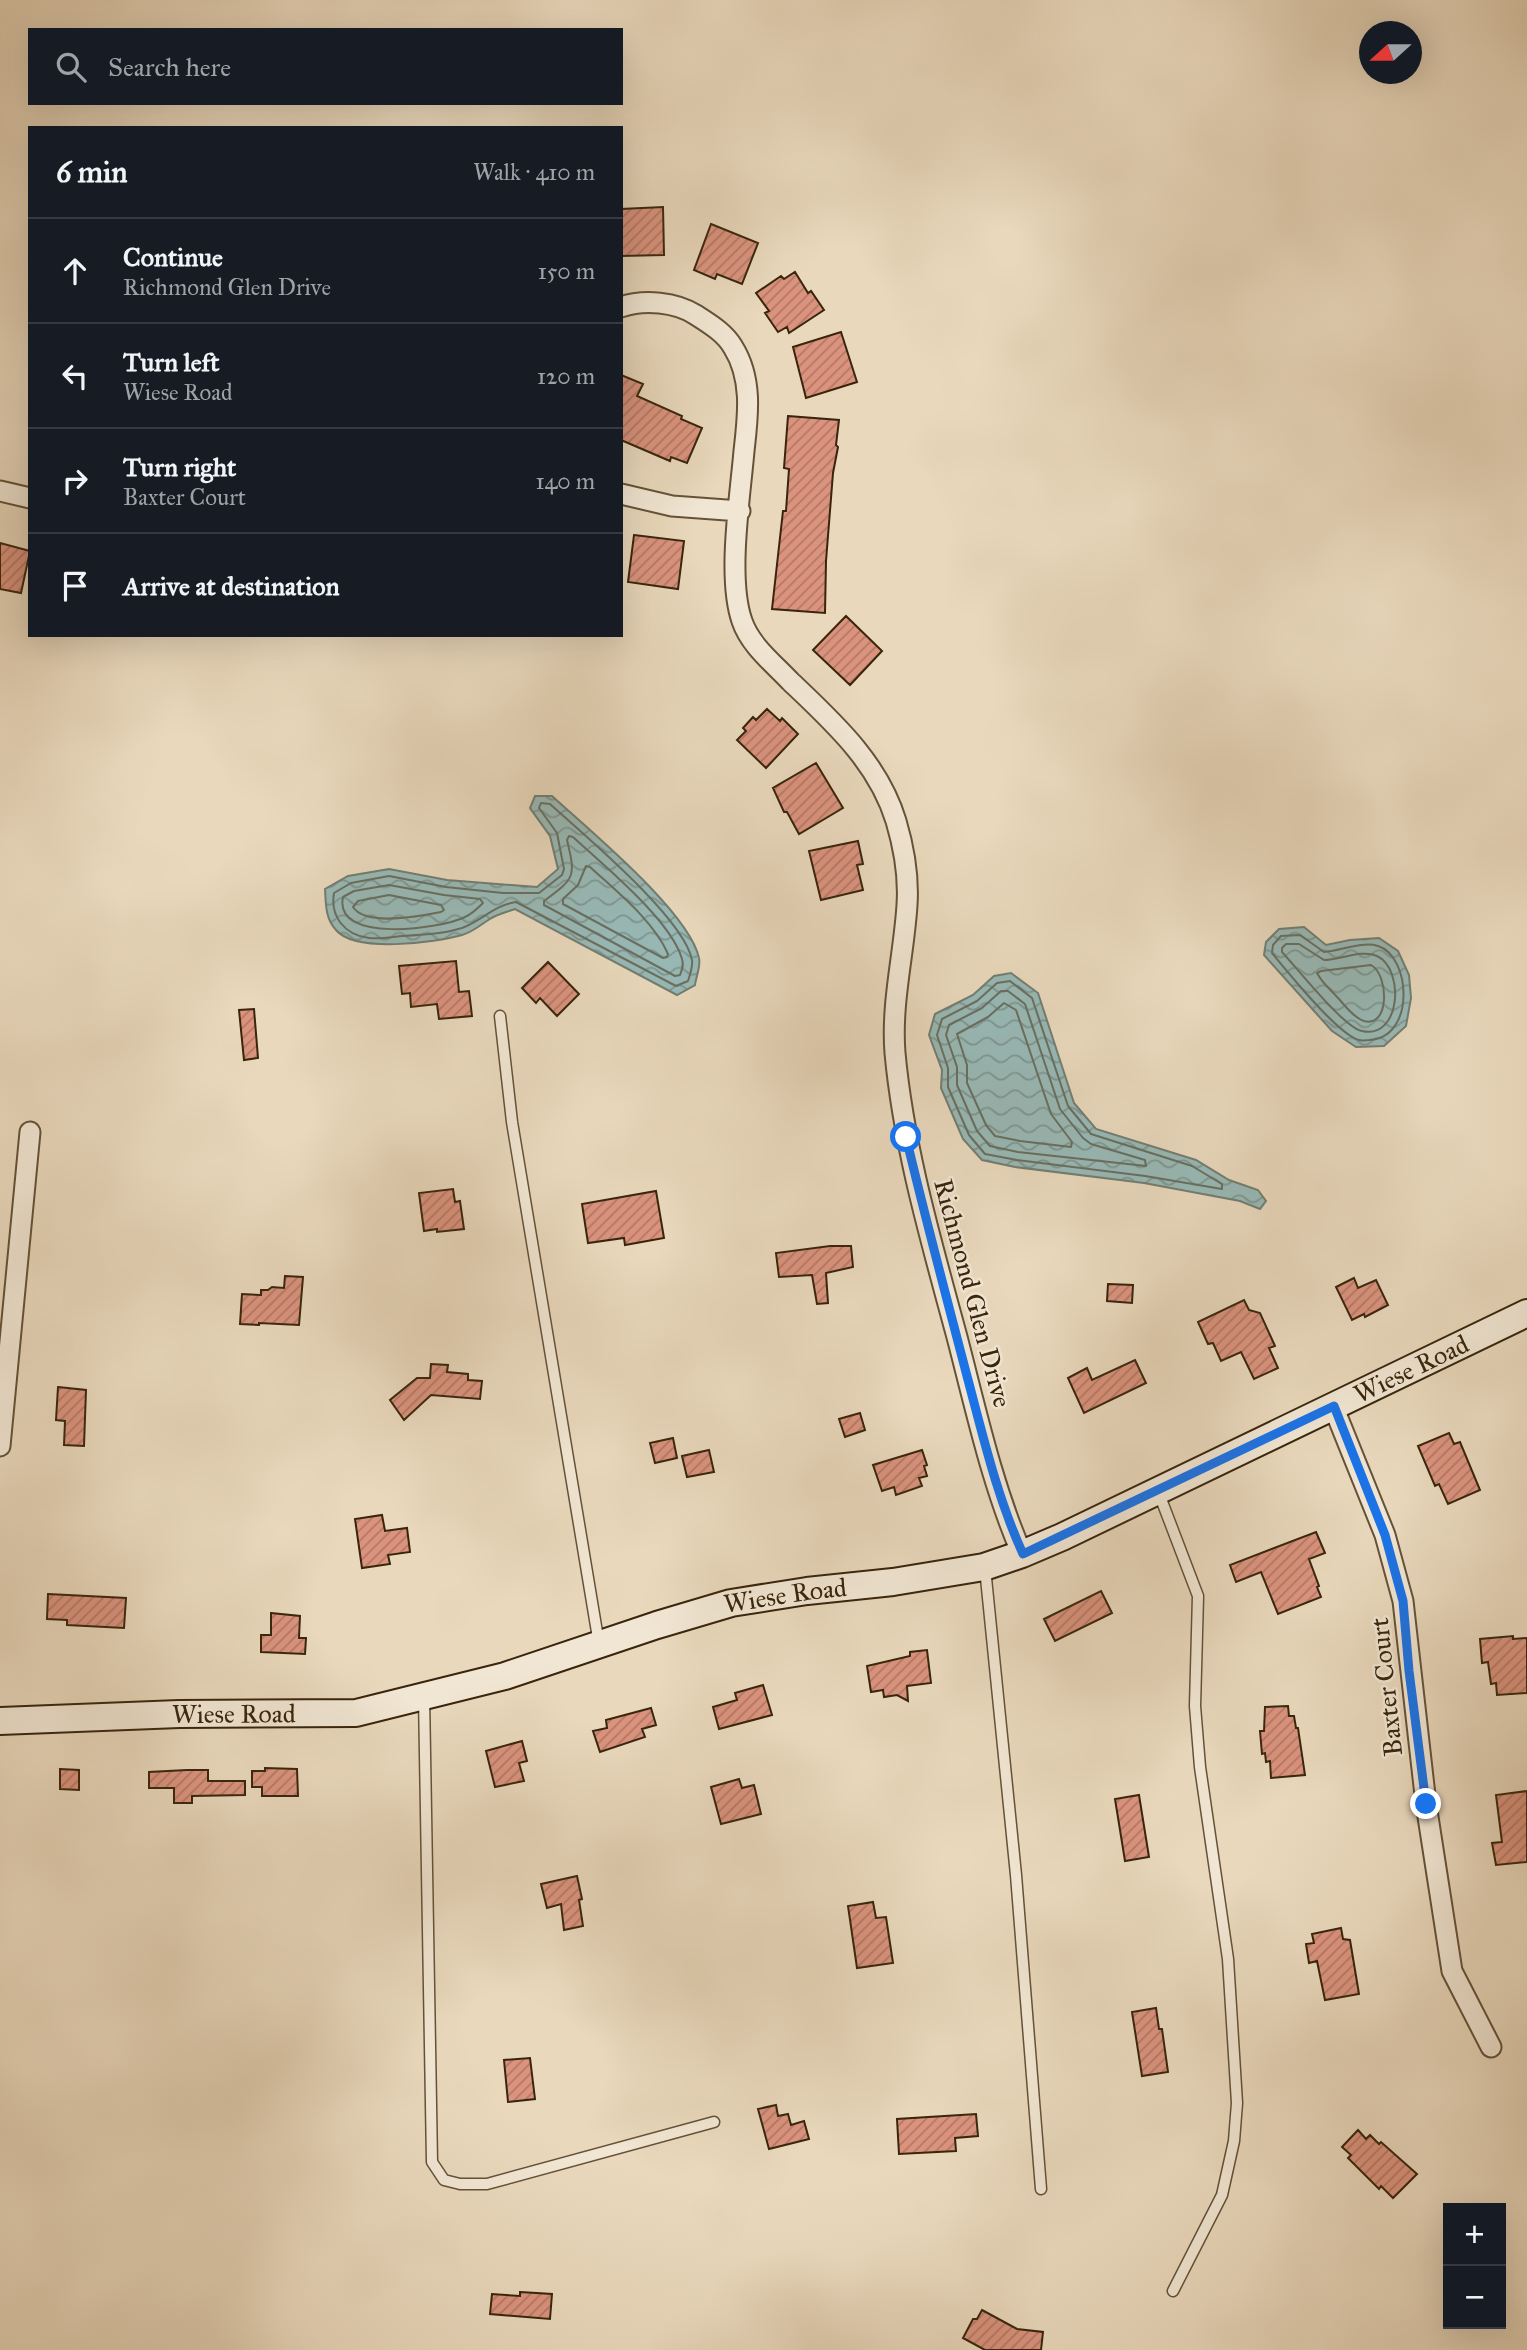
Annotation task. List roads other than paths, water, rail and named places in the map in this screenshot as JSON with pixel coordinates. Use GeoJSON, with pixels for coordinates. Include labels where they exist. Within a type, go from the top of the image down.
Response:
{"type":"FeatureCollection","features":[{"type":"Feature","properties":{"kind":"street","name":"Richmond Glen Drive"},"geometry":{"type":"LineString","coordinates":[[623,307],[652,303],[670,304],[688,310],[715,327],[733,346],[744,374],[749,408],[736,561],[736,600],[743,625],[761,652],[843,732],[876,775],[895,818],[906,862],[907,901],[895,997],[895,1051],[906,1137],[984,1441],[1009,1523],[1023,1554]]}},
{"type":"Feature","properties":{"kind":"street"},"geometry":{"type":"LineString","coordinates":[[0,491],[28,498]]}},
{"type":"Feature","properties":{"kind":"street"},"geometry":{"type":"LineString","coordinates":[[623,494],[672,506],[740,511]]}},
{"type":"Feature","properties":{"kind":"street"},"geometry":{"type":"LineString","coordinates":[[0,1446],[30,1132]]}},
{"type":"Feature","properties":{"kind":"street","name":"Wiese Road"},"geometry":{"type":"LineString","coordinates":[[0,1721],[179,1714],[356,1713],[505,1676],[732,1603],[985,1567],[1023,1554],[1527,1313]]}},
{"type":"Feature","properties":{"kind":"street","name":"Baxter Court"},"geometry":{"type":"LineString","coordinates":[[1334,1406],[1385,1535],[1403,1601],[1426,1804],[1452,1971],[1491,2047]]}},
{"type":"Feature","properties":{"kind":"lane"},"geometry":{"type":"LineString","coordinates":[[500,1016],[512,1122],[599,1644]]}},
{"type":"Feature","properties":{"kind":"lane"},"geometry":{"type":"LineString","coordinates":[[1157,1490],[1198,1596],[1195,1706],[1200,1767],[1228,1959],[1237,2103],[1234,2141],[1222,2196],[1173,2291]]}},
{"type":"Feature","properties":{"kind":"lane"},"geometry":{"type":"LineString","coordinates":[[985,1567],[1016,1875],[1041,2189]]}},
{"type":"Feature","properties":{"kind":"lane"},"geometry":{"type":"LineString","coordinates":[[424,1696],[432,2162],[444,2180],[460,2184],[487,2184],[714,2122]]}},
{"type":"Feature","properties":{"kind":"water"},"geometry":{"type":"Polygon","coordinates":[[[535,796],[552,796],[658,895],[691,939],[699,958],[695,985],[677,995],[515,909],[496,916],[466,934],[415,943],[360,942],[346,937],[332,925],[327,911],[325,889],[348,876],[389,869],[447,880],[537,887],[558,869],[550,836],[530,808],[535,796]]]}},
{"type":"Feature","properties":{"kind":"water"},"geometry":{"type":"Polygon","coordinates":[[[1304,927],[1326,945],[1379,938],[1398,951],[1409,975],[1411,998],[1406,1026],[1384,1046],[1356,1047],[1332,1031],[1264,955],[1266,942],[1279,929],[1304,927]]]}},
{"type":"Feature","properties":{"kind":"water"},"geometry":{"type":"Polygon","coordinates":[[[1011,973],[1038,993],[1074,1103],[1096,1129],[1196,1160],[1229,1180],[1258,1190],[1266,1201],[1260,1209],[1240,1201],[1144,1183],[1015,1167],[982,1160],[963,1139],[941,1088],[942,1070],[929,1035],[935,1014],[973,995],[994,976],[1011,973]]]}}]}
